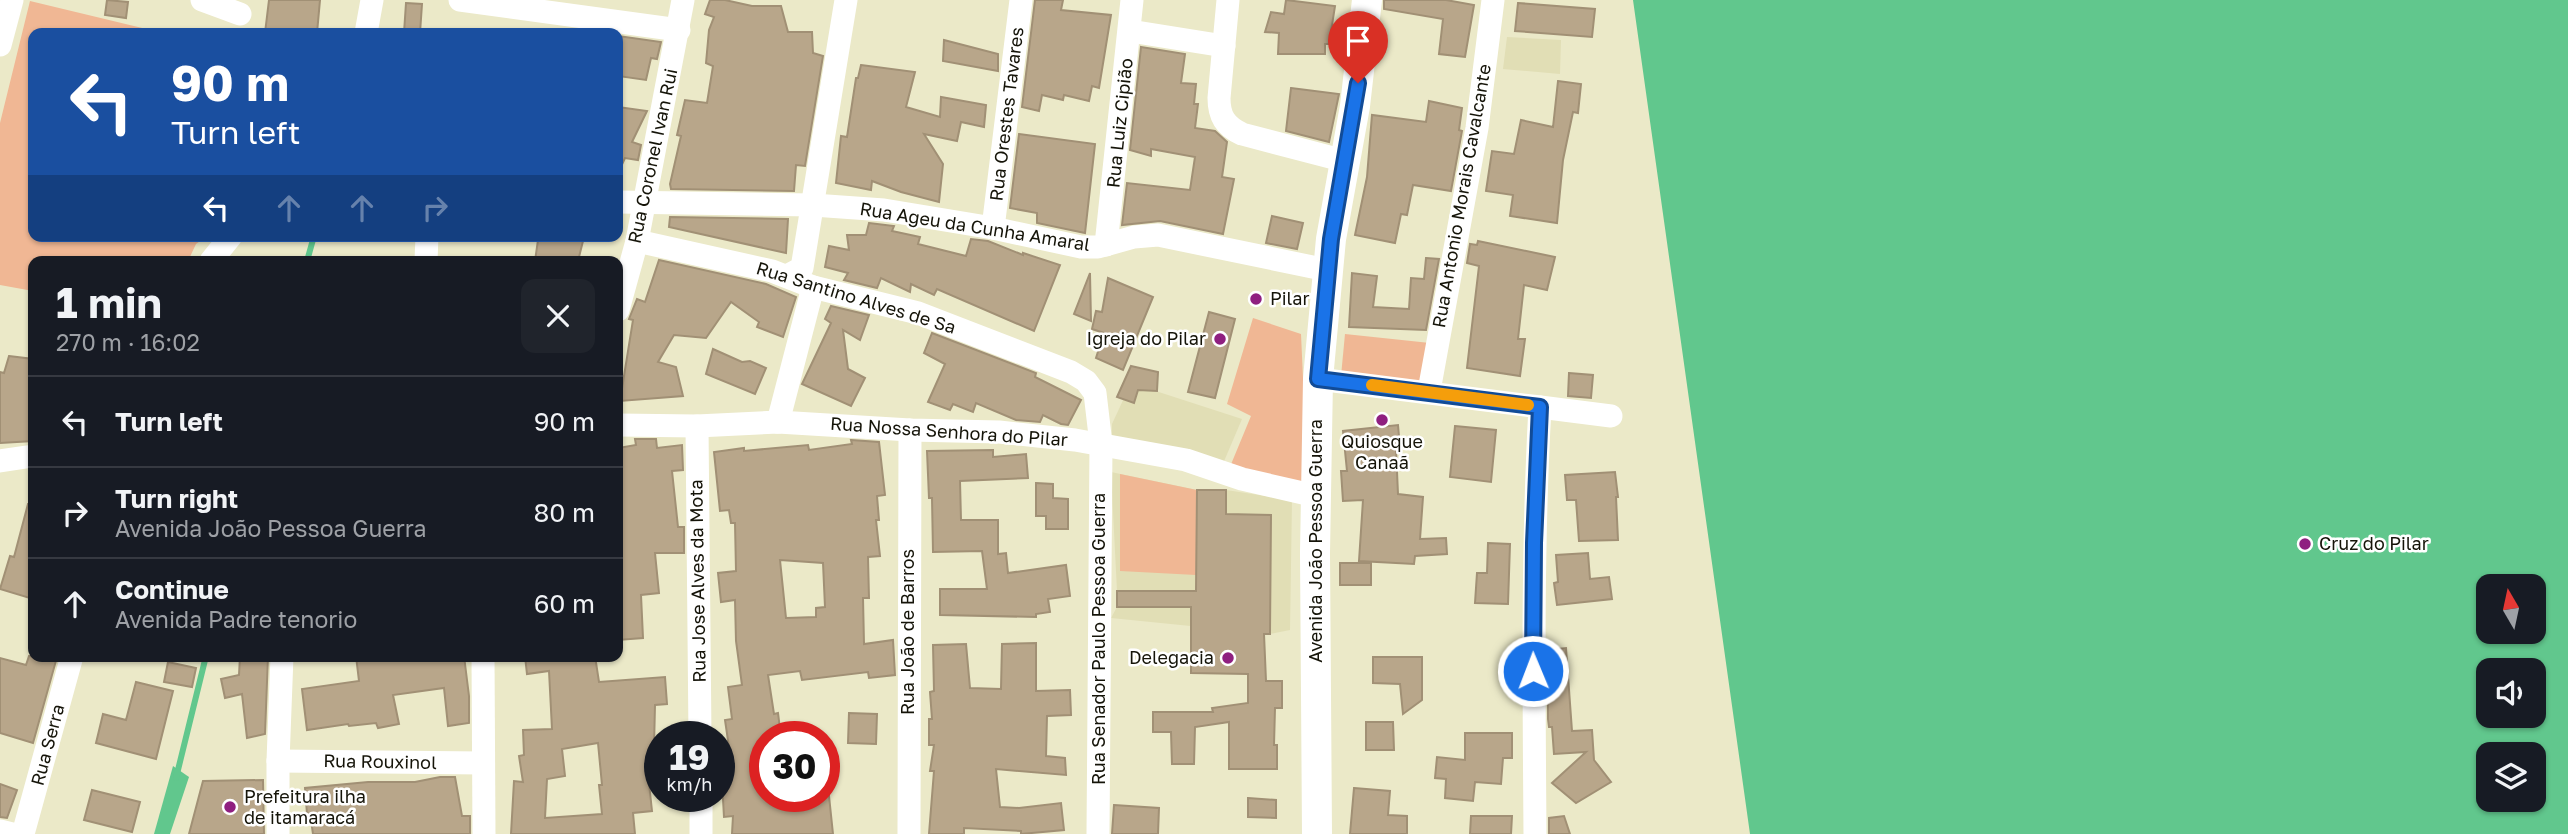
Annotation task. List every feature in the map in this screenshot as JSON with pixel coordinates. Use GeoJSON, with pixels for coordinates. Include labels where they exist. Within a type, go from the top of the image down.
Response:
{"type":"FeatureCollection","features":[{"type":"Feature","properties":{"kind":"main road","name":"Avenida João Pessoa Guerra"},"geometry":{"type":"LineString","coordinates":[[1317,834],[1315,496],[1318,379],[1327,270],[1355,106],[1367,0]]}},
{"type":"Feature","properties":{"kind":"street"},"geometry":{"type":"LineString","coordinates":[[0,45],[12,0]]}},
{"type":"Feature","properties":{"kind":"street"},"geometry":{"type":"LineString","coordinates":[[202,0],[241,16]]}},
{"type":"Feature","properties":{"kind":"street"},"geometry":{"type":"LineString","coordinates":[[367,28],[373,0]]}},
{"type":"Feature","properties":{"kind":"street"},"geometry":{"type":"LineString","coordinates":[[460,0],[548,6],[679,30]]}},
{"type":"Feature","properties":{"kind":"street","name":"Rua Coronel Ivan Rui"},"geometry":{"type":"LineString","coordinates":[[623,292],[637,241],[683,0]]}},
{"type":"Feature","properties":{"kind":"street"},"geometry":{"type":"LineString","coordinates":[[787,276],[802,268],[846,0]]}},
{"type":"Feature","properties":{"kind":"street","name":"Rua Orestes Tavares"},"geometry":{"type":"LineString","coordinates":[[993,228],[1021,0]]}},
{"type":"Feature","properties":{"kind":"street","name":"Rua Luiz Cipião"},"geometry":{"type":"LineString","coordinates":[[1106,245],[1132,0]]}},
{"type":"Feature","properties":{"kind":"street"},"geometry":{"type":"LineString","coordinates":[[1228,0],[1219,109],[1223,120],[1230,128],[1242,134],[1345,160]]}},
{"type":"Feature","properties":{"kind":"street","name":"Rua Antonio Morais Cavalcante"},"geometry":{"type":"LineString","coordinates":[[1429,391],[1476,128],[1493,0]]}},
{"type":"Feature","properties":{"kind":"street"},"geometry":{"type":"LineString","coordinates":[[1130,31],[1224,46]]}},
{"type":"Feature","properties":{"kind":"street","name":"Rua Ageu da Cunha Amaral"},"geometry":{"type":"LineString","coordinates":[[623,202],[813,205],[884,210],[993,228],[1081,247],[1158,235],[1327,270]]}},
{"type":"Feature","properties":{"kind":"street","name":"Rua Santino Alves de Sa"},"geometry":{"type":"LineString","coordinates":[[637,241],[772,271],[813,287],[918,313],[1079,376],[1095,393],[1101,444]]}},
{"type":"Feature","properties":{"kind":"street"},"geometry":{"type":"LineString","coordinates":[[215,256],[226,242]]}},
{"type":"Feature","properties":{"kind":"street"},"geometry":{"type":"LineString","coordinates":[[778,422],[813,287]]}},
{"type":"Feature","properties":{"kind":"street"},"geometry":{"type":"LineString","coordinates":[[1318,379],[1611,416]]}},
{"type":"Feature","properties":{"kind":"street"},"geometry":{"type":"LineString","coordinates":[[1535,834],[1532,644],[1540,407]]}},
{"type":"Feature","properties":{"kind":"street","name":"Rua Nossa Senhora do Pilar"},"geometry":{"type":"LineString","coordinates":[[623,425],[696,426],[778,422],[999,432],[1101,444],[1186,460],[1242,479],[1315,496]]}},
{"type":"Feature","properties":{"kind":"street","name":"Rua Jose Alves da Mota"},"geometry":{"type":"LineString","coordinates":[[696,426],[700,721]]}},
{"type":"Feature","properties":{"kind":"street","name":"Rua João de Barros"},"geometry":{"type":"LineString","coordinates":[[909,834],[910,430]]}},
{"type":"Feature","properties":{"kind":"street","name":"Rua Senador Paulo Pessoa Guerra"},"geometry":{"type":"LineString","coordinates":[[1098,834],[1101,444]]}},
{"type":"Feature","properties":{"kind":"street"},"geometry":{"type":"LineString","coordinates":[[0,461],[28,457]]}},
{"type":"Feature","properties":{"kind":"street","name":"Rua Serra"},"geometry":{"type":"LineString","coordinates":[[23,834],[70,662]]}},
{"type":"Feature","properties":{"kind":"street"},"geometry":{"type":"LineString","coordinates":[[278,834],[282,662]]}},
{"type":"Feature","properties":{"kind":"street"},"geometry":{"type":"LineString","coordinates":[[483,662],[484,834]]}},
{"type":"Feature","properties":{"kind":"street","name":"Rua Rouxinol"},"geometry":{"type":"LineString","coordinates":[[278,761],[483,763]]}},
{"type":"Feature","properties":{"kind":"street"},"geometry":{"type":"LineString","coordinates":[[701,812],[701,834]]}},
{"type":"Feature","properties":{"kind":"street"},"geometry":{"type":"LineString","coordinates":[[0,831],[12,834]]}},
{"type":"Feature","properties":{"kind":"shaded area"},"geometry":{"type":"Polygon","coordinates":[[[1633,0],[2568,0],[2568,834],[1750,834],[1633,0]]]}},
{"type":"Feature","properties":{"kind":"shaded area"},"geometry":{"type":"Polygon","coordinates":[[[30,1],[142,28],[28,28],[28,242],[199,242],[190,256],[28,256],[28,290],[0,285],[0,123],[30,1]]]}},
{"type":"Feature","properties":{"kind":"shaded area"},"geometry":{"type":"Polygon","coordinates":[[[1507,37],[1561,40],[1560,74],[1503,69],[1507,37]]]}},
{"type":"Feature","properties":{"kind":"shaded area"},"geometry":{"type":"Polygon","coordinates":[[[1253,318],[1301,334],[1308,488],[1227,474],[1251,416],[1227,404],[1253,318]]]}},
{"type":"Feature","properties":{"kind":"shaded area"},"geometry":{"type":"Polygon","coordinates":[[[1345,334],[1430,343],[1425,386],[1341,376],[1345,334]]]}},
{"type":"Feature","properties":{"kind":"shaded area"},"geometry":{"type":"Polygon","coordinates":[[[1131,383],[1242,419],[1219,473],[1112,457],[1112,424],[1131,383]]]}},
{"type":"Feature","properties":{"kind":"shaded area"},"geometry":{"type":"Polygon","coordinates":[[[1111,472],[1197,490],[1226,490],[1292,500],[1290,630],[1270,634],[1111,618],[1117,607],[1117,591],[1111,472]]]}},
{"type":"Feature","properties":{"kind":"shaded area"},"geometry":{"type":"Polygon","coordinates":[[[1120,474],[1197,490],[1196,575],[1120,571],[1120,474]]]}},
{"type":"Feature","properties":{"kind":"shaded area"},"geometry":{"type":"Polygon","coordinates":[[[173,766],[189,777],[170,834],[154,834],[173,766]]]}},
{"type":"Feature","properties":{"kind":"building"},"geometry":{"type":"Polygon","coordinates":[[[107,0],[128,2],[126,18],[105,15],[107,0]]]}},
{"type":"Feature","properties":{"kind":"building"},"geometry":{"type":"Polygon","coordinates":[[[269,0],[320,0],[317,28],[266,28],[269,0]]]}},
{"type":"Feature","properties":{"kind":"building"},"geometry":{"type":"Polygon","coordinates":[[[710,0],[725,0],[752,6],[781,6],[788,32],[812,32],[813,53],[823,56],[805,166],[796,165],[794,191],[671,189],[681,136],[677,135],[685,100],[707,103],[713,66],[706,63],[709,30],[714,17],[705,14],[710,0]]]}},
{"type":"Feature","properties":{"kind":"building"},"geometry":{"type":"Polygon","coordinates":[[[1035,0],[1063,0],[1061,10],[1111,15],[1099,88],[1092,86],[1089,101],[1064,95],[1063,100],[1042,95],[1039,111],[1022,107],[1035,0]]]}},
{"type":"Feature","properties":{"kind":"building"},"geometry":{"type":"Polygon","coordinates":[[[1286,0],[1335,6],[1325,54],[1278,54],[1279,33],[1265,32],[1271,12],[1284,14],[1286,0]]]}},
{"type":"Feature","properties":{"kind":"building"},"geometry":{"type":"Polygon","coordinates":[[[1384,0],[1446,0],[1474,5],[1465,57],[1439,54],[1443,19],[1384,9],[1384,0]]]}},
{"type":"Feature","properties":{"kind":"building"},"geometry":{"type":"Polygon","coordinates":[[[406,3],[422,4],[420,28],[404,28],[406,3]]]}},
{"type":"Feature","properties":{"kind":"building"},"geometry":{"type":"Polygon","coordinates":[[[1518,3],[1595,9],[1592,37],[1515,31],[1518,3]]]}},
{"type":"Feature","properties":{"kind":"building"},"geometry":{"type":"Polygon","coordinates":[[[623,37],[661,42],[657,59],[651,58],[646,80],[623,77],[623,37]]]}},
{"type":"Feature","properties":{"kind":"building"},"geometry":{"type":"Polygon","coordinates":[[[944,40],[998,54],[998,71],[943,61],[944,40]]]}},
{"type":"Feature","properties":{"kind":"building"},"geometry":{"type":"Polygon","coordinates":[[[1141,47],[1185,54],[1181,83],[1196,84],[1194,104],[1198,104],[1195,128],[1215,131],[1227,142],[1222,177],[1234,179],[1223,234],[1160,221],[1122,225],[1127,183],[1190,190],[1195,157],[1151,149],[1151,156],[1130,150],[1141,47]]]}},
{"type":"Feature","properties":{"kind":"building"},"geometry":{"type":"Polygon","coordinates":[[[861,65],[915,72],[906,107],[940,117],[941,97],[986,105],[984,127],[961,122],[957,141],[924,134],[943,164],[939,202],[872,181],[871,190],[836,183],[841,136],[847,137],[856,78],[861,65]]]}},
{"type":"Feature","properties":{"kind":"building"},"geometry":{"type":"Polygon","coordinates":[[[1558,81],[1581,84],[1578,113],[1573,112],[1563,160],[1557,223],[1510,216],[1513,195],[1486,191],[1492,151],[1514,154],[1521,120],[1553,127],[1558,81]]]}},
{"type":"Feature","properties":{"kind":"building"},"geometry":{"type":"Polygon","coordinates":[[[1291,88],[1339,94],[1329,142],[1286,131],[1291,88]]]}},
{"type":"Feature","properties":{"kind":"building"},"geometry":{"type":"Polygon","coordinates":[[[1429,101],[1462,108],[1459,130],[1462,131],[1451,191],[1413,185],[1407,215],[1401,214],[1395,243],[1355,235],[1367,177],[1372,115],[1426,122],[1429,101]]]}},
{"type":"Feature","properties":{"kind":"building"},"geometry":{"type":"Polygon","coordinates":[[[623,108],[647,111],[632,142],[641,145],[638,160],[625,158],[623,162],[623,108]]]}},
{"type":"Feature","properties":{"kind":"building"},"geometry":{"type":"Polygon","coordinates":[[[1019,134],[1095,144],[1085,233],[1037,223],[1037,213],[1010,208],[1019,134]]]}},
{"type":"Feature","properties":{"kind":"building"},"geometry":{"type":"Polygon","coordinates":[[[1272,216],[1303,223],[1297,249],[1266,243],[1272,216]]]}},
{"type":"Feature","properties":{"kind":"building"},"geometry":{"type":"Polygon","coordinates":[[[670,217],[788,219],[786,253],[669,227],[670,217]]]}},
{"type":"Feature","properties":{"kind":"building"},"geometry":{"type":"Polygon","coordinates":[[[869,223],[894,226],[892,231],[920,237],[918,244],[966,256],[971,239],[988,241],[1023,255],[1060,265],[1034,331],[937,289],[934,295],[911,284],[910,292],[881,278],[877,288],[844,280],[848,273],[825,267],[829,246],[849,250],[847,235],[866,235],[869,223]]]}},
{"type":"Feature","properties":{"kind":"building"},"geometry":{"type":"Polygon","coordinates":[[[1478,241],[1555,257],[1547,290],[1524,285],[1518,339],[1525,339],[1520,376],[1467,368],[1479,266],[1467,263],[1470,244],[1477,245],[1478,241]]]}},
{"type":"Feature","properties":{"kind":"building"},"geometry":{"type":"Polygon","coordinates":[[[538,242],[583,242],[579,256],[536,256],[538,242]]]}},
{"type":"Feature","properties":{"kind":"building"},"geometry":{"type":"Polygon","coordinates":[[[1426,258],[1439,259],[1426,330],[1349,327],[1352,273],[1377,276],[1373,307],[1409,309],[1411,278],[1424,279],[1426,258]]]}},
{"type":"Feature","properties":{"kind":"building"},"geometry":{"type":"Polygon","coordinates":[[[659,260],[766,284],[796,297],[783,337],[757,327],[759,322],[731,302],[706,338],[674,335],[658,362],[676,367],[683,396],[623,401],[623,382],[633,320],[629,319],[637,299],[645,302],[659,260]]]}},
{"type":"Feature","properties":{"kind":"building"},"geometry":{"type":"Polygon","coordinates":[[[1090,274],[1091,321],[1074,314],[1090,274]]]}},
{"type":"Feature","properties":{"kind":"building"},"geometry":{"type":"Polygon","coordinates":[[[1108,278],[1153,297],[1123,370],[1096,358],[1104,333],[1092,329],[1096,311],[1102,312],[1108,278]]]}},
{"type":"Feature","properties":{"kind":"building"},"geometry":{"type":"Polygon","coordinates":[[[831,306],[869,315],[860,340],[843,330],[848,369],[865,378],[851,406],[802,384],[831,323],[825,319],[831,306]]]}},
{"type":"Feature","properties":{"kind":"building"},"geometry":{"type":"Polygon","coordinates":[[[1209,312],[1235,319],[1215,398],[1188,392],[1209,312]]]}},
{"type":"Feature","properties":{"kind":"building"},"geometry":{"type":"Polygon","coordinates":[[[932,333],[1036,373],[1035,377],[1081,400],[1068,425],[1043,415],[1040,422],[1016,420],[976,403],[973,412],[953,404],[950,410],[928,402],[945,364],[924,353],[932,333]]]}},
{"type":"Feature","properties":{"kind":"building"},"geometry":{"type":"Polygon","coordinates":[[[713,349],[742,362],[750,361],[766,368],[755,394],[706,374],[713,349]]]}},
{"type":"Feature","properties":{"kind":"building"},"geometry":{"type":"Polygon","coordinates":[[[9,356],[28,358],[28,441],[0,443],[0,372],[4,373],[9,356]]]}},
{"type":"Feature","properties":{"kind":"building"},"geometry":{"type":"Polygon","coordinates":[[[1131,366],[1158,372],[1157,391],[1138,390],[1134,403],[1117,397],[1131,366]]]}},
{"type":"Feature","properties":{"kind":"building"},"geometry":{"type":"Polygon","coordinates":[[[1569,373],[1593,375],[1591,398],[1568,396],[1569,373]]]}},
{"type":"Feature","properties":{"kind":"building"},"geometry":{"type":"Polygon","coordinates":[[[1398,425],[1398,494],[1423,497],[1420,539],[1446,538],[1447,554],[1415,556],[1414,564],[1359,561],[1363,500],[1343,501],[1341,471],[1347,471],[1343,431],[1398,425]]]}},
{"type":"Feature","properties":{"kind":"building"},"geometry":{"type":"Polygon","coordinates":[[[1455,426],[1496,430],[1491,482],[1450,477],[1455,426]]]}},
{"type":"Feature","properties":{"kind":"building"},"geometry":{"type":"Polygon","coordinates":[[[635,439],[656,439],[657,448],[682,445],[683,470],[672,471],[678,527],[684,527],[684,553],[655,553],[659,593],[641,595],[643,638],[623,640],[623,447],[636,445],[635,439]]]}},
{"type":"Feature","properties":{"kind":"building"},"geometry":{"type":"Polygon","coordinates":[[[851,440],[879,442],[885,495],[877,496],[879,520],[876,520],[880,556],[868,557],[869,598],[863,598],[864,644],[893,640],[895,675],[869,678],[868,672],[802,680],[800,671],[768,675],[774,714],[778,713],[779,721],[749,721],[749,812],[831,812],[833,834],[732,834],[733,816],[724,817],[724,812],[735,812],[735,721],[725,720],[732,719],[728,687],[742,685],[736,641],[735,600],[721,602],[718,573],[736,571],[735,523],[731,523],[729,510],[720,511],[714,452],[808,445],[809,450],[852,444],[851,440]],[[780,560],[786,618],[816,617],[816,608],[825,607],[823,563],[780,560]]]}},
{"type":"Feature","properties":{"kind":"building"},"geometry":{"type":"Polygon","coordinates":[[[993,450],[993,457],[1026,454],[1028,478],[960,481],[961,520],[998,520],[998,554],[1006,553],[1008,573],[1066,565],[1070,596],[1048,599],[1050,612],[1036,614],[1036,617],[940,615],[940,589],[987,589],[982,551],[933,552],[932,498],[929,498],[927,451],[993,450]]]}},
{"type":"Feature","properties":{"kind":"building"},"geometry":{"type":"Polygon","coordinates":[[[1615,472],[1618,540],[1579,541],[1576,500],[1567,500],[1565,475],[1615,472]]]}},
{"type":"Feature","properties":{"kind":"building"},"geometry":{"type":"Polygon","coordinates":[[[1036,483],[1053,484],[1053,498],[1068,499],[1068,529],[1046,529],[1046,516],[1036,516],[1036,483]]]}},
{"type":"Feature","properties":{"kind":"building"},"geometry":{"type":"Polygon","coordinates":[[[1197,490],[1226,490],[1226,514],[1271,515],[1270,634],[1264,634],[1266,681],[1282,681],[1282,708],[1275,708],[1274,745],[1277,745],[1277,769],[1229,769],[1229,722],[1195,727],[1194,764],[1172,764],[1171,732],[1153,732],[1153,712],[1213,712],[1212,708],[1248,703],[1248,674],[1191,673],[1191,607],[1117,607],[1117,591],[1196,591],[1197,490]]]}},
{"type":"Feature","properties":{"kind":"building"},"geometry":{"type":"Polygon","coordinates":[[[28,504],[28,597],[0,589],[10,556],[14,557],[28,504]]]}},
{"type":"Feature","properties":{"kind":"building"},"geometry":{"type":"Polygon","coordinates":[[[1488,543],[1510,544],[1508,604],[1475,603],[1477,573],[1487,573],[1488,543]]]}},
{"type":"Feature","properties":{"kind":"building"},"geometry":{"type":"Polygon","coordinates":[[[1588,553],[1590,579],[1609,577],[1612,599],[1557,605],[1554,583],[1558,582],[1556,555],[1588,553]]]}},
{"type":"Feature","properties":{"kind":"building"},"geometry":{"type":"Polygon","coordinates":[[[1340,563],[1371,563],[1371,585],[1340,585],[1340,563]]]}},
{"type":"Feature","properties":{"kind":"building"},"geometry":{"type":"Polygon","coordinates":[[[1036,643],[1036,691],[1070,690],[1071,715],[1047,716],[1046,756],[1065,758],[1066,775],[996,769],[1000,807],[1019,808],[1061,803],[1064,830],[1021,834],[1021,831],[964,828],[964,834],[929,834],[934,771],[930,771],[934,745],[929,745],[929,719],[932,719],[930,692],[934,691],[933,645],[966,644],[970,688],[1001,689],[1002,644],[1036,643]]]}},
{"type":"Feature","properties":{"kind":"building"},"geometry":{"type":"Polygon","coordinates":[[[1566,648],[1572,731],[1592,730],[1594,760],[1611,782],[1576,803],[1552,783],[1586,752],[1554,754],[1552,727],[1549,727],[1548,719],[1548,650],[1566,648]]]}},
{"type":"Feature","properties":{"kind":"building"},"geometry":{"type":"Polygon","coordinates":[[[1373,657],[1422,657],[1422,700],[1403,714],[1400,684],[1373,683],[1373,657]]]}},
{"type":"Feature","properties":{"kind":"building"},"geometry":{"type":"Polygon","coordinates":[[[0,658],[26,665],[28,659],[28,662],[56,662],[33,743],[0,733],[0,658]]]}},
{"type":"Feature","properties":{"kind":"building"},"geometry":{"type":"Polygon","coordinates":[[[168,662],[196,668],[192,687],[164,682],[168,662]]]}},
{"type":"Feature","properties":{"kind":"building"},"geometry":{"type":"Polygon","coordinates":[[[240,662],[268,662],[265,734],[247,738],[242,694],[225,698],[221,679],[239,675],[240,662]]]}},
{"type":"Feature","properties":{"kind":"building"},"geometry":{"type":"Polygon","coordinates":[[[357,662],[465,662],[469,723],[448,726],[444,688],[393,695],[399,724],[378,728],[376,723],[348,724],[307,730],[302,689],[359,681],[357,662]]]}},
{"type":"Feature","properties":{"kind":"building"},"geometry":{"type":"Polygon","coordinates":[[[526,662],[596,662],[599,682],[665,677],[667,704],[655,705],[655,721],[644,721],[644,812],[633,813],[635,834],[511,834],[514,781],[523,782],[519,756],[524,755],[523,730],[552,729],[549,671],[527,674],[526,662]],[[598,743],[562,749],[565,776],[547,779],[545,818],[602,814],[598,743]]]}},
{"type":"Feature","properties":{"kind":"building"},"geometry":{"type":"Polygon","coordinates":[[[136,682],[173,691],[156,759],[96,743],[103,714],[126,720],[136,682]]]}},
{"type":"Feature","properties":{"kind":"building"},"geometry":{"type":"Polygon","coordinates":[[[849,713],[877,714],[876,744],[848,743],[849,713]]]}},
{"type":"Feature","properties":{"kind":"building"},"geometry":{"type":"Polygon","coordinates":[[[1366,722],[1393,722],[1394,750],[1366,750],[1366,722]]]}},
{"type":"Feature","properties":{"kind":"building"},"geometry":{"type":"Polygon","coordinates":[[[1465,733],[1512,733],[1512,758],[1503,758],[1501,784],[1475,782],[1473,801],[1445,798],[1446,779],[1435,778],[1437,757],[1465,760],[1465,733]]]}},
{"type":"Feature","properties":{"kind":"building"},"geometry":{"type":"Polygon","coordinates":[[[455,777],[462,816],[470,816],[470,834],[313,834],[310,813],[307,814],[305,788],[368,782],[415,782],[455,777]]]}},
{"type":"Feature","properties":{"kind":"building","name":"Prefeitura ilha de itamaracá"},"geometry":{"type":"Polygon","coordinates":[[[263,780],[264,834],[189,834],[203,781],[263,780]]]}},
{"type":"Feature","properties":{"kind":"building"},"geometry":{"type":"Polygon","coordinates":[[[0,784],[17,790],[7,818],[0,817],[0,784]]]}},
{"type":"Feature","properties":{"kind":"building"},"geometry":{"type":"Polygon","coordinates":[[[1354,788],[1390,791],[1388,815],[1407,816],[1407,834],[1350,834],[1354,788]]]}},
{"type":"Feature","properties":{"kind":"building"},"geometry":{"type":"Polygon","coordinates":[[[92,790],[140,802],[132,832],[84,820],[92,790]]]}},
{"type":"Feature","properties":{"kind":"building"},"geometry":{"type":"Polygon","coordinates":[[[1248,798],[1276,800],[1276,818],[1248,817],[1248,798]]]}},
{"type":"Feature","properties":{"kind":"building"},"geometry":{"type":"Polygon","coordinates":[[[1114,805],[1159,808],[1158,834],[1112,834],[1114,805]]]}},
{"type":"Feature","properties":{"kind":"building"},"geometry":{"type":"Polygon","coordinates":[[[1471,816],[1512,816],[1511,834],[1470,834],[1471,816]]]}},
{"type":"Feature","properties":{"kind":"building"},"geometry":{"type":"Polygon","coordinates":[[[1564,816],[1570,834],[1549,834],[1549,818],[1564,816]]]}},
{"type":"Feature","properties":{"kind":"waterway"},"geometry":{"type":"LineString","coordinates":[[308,256],[312,242]]}},
{"type":"Feature","properties":{"kind":"waterway"},"geometry":{"type":"LineString","coordinates":[[176,778],[205,662]]}},
{"type":"Feature","properties":{"kind":"slow traffic"},"geometry":{"type":"LineString","coordinates":[[1372,385],[1528,405]]}},
{"type":"Feature","properties":{"kind":"place","name":"Pilar"},"geometry":{"type":"Point","coordinates":[1256,299]}},
{"type":"Feature","properties":{"kind":"place","name":"Igreja do Pilar"},"geometry":{"type":"Point","coordinates":[1220,339]}},
{"type":"Feature","properties":{"kind":"place","name":"Quiosque Canaã"},"geometry":{"type":"Point","coordinates":[1382,420]}},
{"type":"Feature","properties":{"kind":"place","name":"Cruz do Pilar"},"geometry":{"type":"Point","coordinates":[2305,544]}},
{"type":"Feature","properties":{"kind":"place","name":"Delegacia"},"geometry":{"type":"Point","coordinates":[1228,658]}},
{"type":"Feature","properties":{"kind":"place","name":"Prefeitura ilha de itamaracá"},"geometry":{"type":"Point","coordinates":[230,807]}},
{"type":"Feature","properties":{"kind":"route"},"geometry":{"type":"LineString","coordinates":[[1358,83],[1331,239],[1318,379],[1540,407],[1534,543],[1533,671]]}}]}
